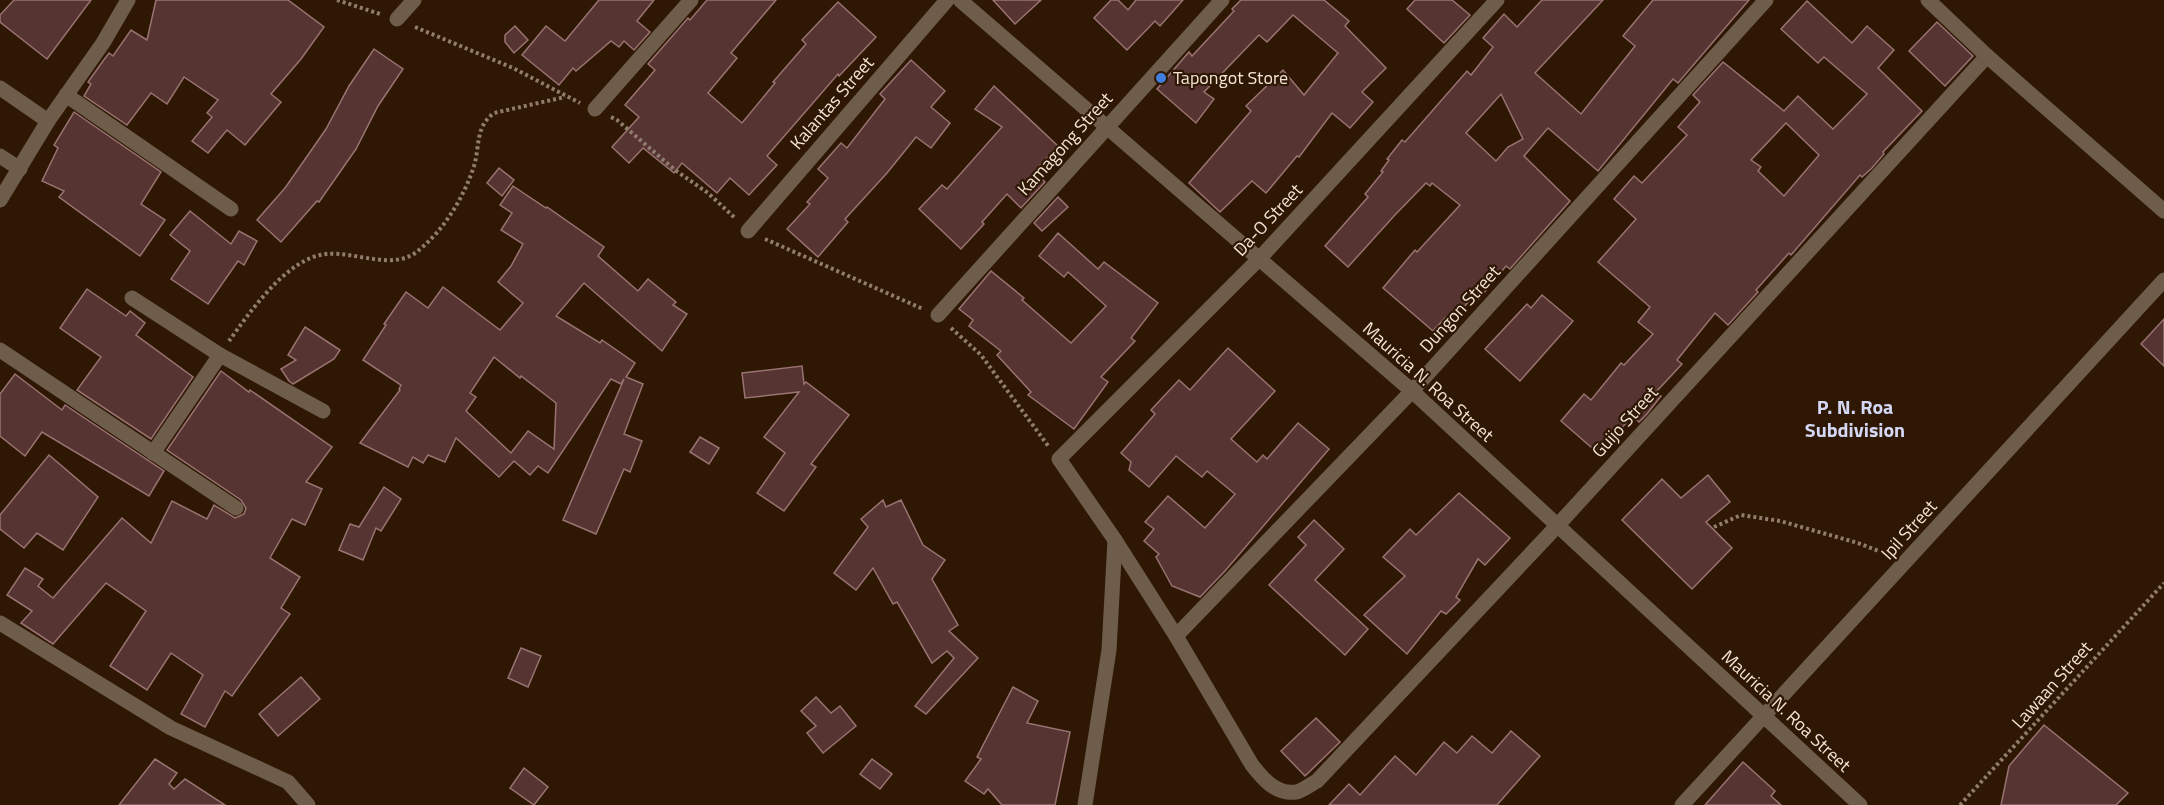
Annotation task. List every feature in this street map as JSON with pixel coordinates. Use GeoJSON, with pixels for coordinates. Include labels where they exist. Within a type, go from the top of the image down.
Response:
{"type":"FeatureCollection","features":[{"type":"Feature","properties":{"kind":"street"},"geometry":{"type":"LineString","coordinates":[[0,200],[48,121],[103,43],[128,0]]}},
{"type":"Feature","properties":{"kind":"street"},"geometry":{"type":"LineString","coordinates":[[397,19],[414,0]]}},
{"type":"Feature","properties":{"kind":"street"},"geometry":{"type":"LineString","coordinates":[[595,109],[691,0]]}},
{"type":"Feature","properties":{"kind":"street","name":"Kalantas Street"},"geometry":{"type":"LineString","coordinates":[[748,231],[946,0]]}},
{"type":"Feature","properties":{"kind":"street","name":"Mauricia N. Roa Street"},"geometry":{"type":"LineString","coordinates":[[960,0],[1412,391],[1860,805]]}},
{"type":"Feature","properties":{"kind":"street","name":"Kamagong Street"},"geometry":{"type":"LineString","coordinates":[[938,315],[1222,0]]}},
{"type":"Feature","properties":{"kind":"street","name":"Da-O Street"},"geometry":{"type":"LineString","coordinates":[[1059,459],[1260,258],[1497,0]]}},
{"type":"Feature","properties":{"kind":"street","name":"Dungon Street"},"geometry":{"type":"LineString","coordinates":[[1176,636],[1412,391],[1766,0]]}},
{"type":"Feature","properties":{"kind":"street"},"geometry":{"type":"LineString","coordinates":[[1928,0],[1987,56],[2164,211]]}},
{"type":"Feature","properties":{"kind":"street","name":"Guijo Street"},"geometry":{"type":"LineString","coordinates":[[1176,636],[1252,765],[1264,780],[1278,790],[1296,792],[1317,781],[1557,526],[1987,56]]}},
{"type":"Feature","properties":{"kind":"street"},"geometry":{"type":"LineString","coordinates":[[0,88],[48,121]]}},
{"type":"Feature","properties":{"kind":"street"},"geometry":{"type":"LineString","coordinates":[[66,95],[231,209]]}},
{"type":"Feature","properties":{"kind":"street"},"geometry":{"type":"LineString","coordinates":[[0,156],[20,169]]}},
{"type":"Feature","properties":{"kind":"street","name":"Ipil Street"},"geometry":{"type":"LineString","coordinates":[[1682,805],[2164,280]]}},
{"type":"Feature","properties":{"kind":"street"},"geometry":{"type":"LineString","coordinates":[[132,298],[220,355],[323,411]]}},
{"type":"Feature","properties":{"kind":"street"},"geometry":{"type":"LineString","coordinates":[[0,350],[236,508]]}},
{"type":"Feature","properties":{"kind":"street"},"geometry":{"type":"LineString","coordinates":[[153,453],[220,355]]}},
{"type":"Feature","properties":{"kind":"street"},"geometry":{"type":"LineString","coordinates":[[1059,459],[1115,540],[1176,636]]}},
{"type":"Feature","properties":{"kind":"street"},"geometry":{"type":"LineString","coordinates":[[1085,805],[1109,650],[1115,540]]}},
{"type":"Feature","properties":{"kind":"street"},"geometry":{"type":"LineString","coordinates":[[0,623],[171,728],[288,782],[308,805]]}},
{"type":"Feature","properties":{"kind":"path"},"geometry":{"type":"LineString","coordinates":[[337,0],[397,19],[513,68],[617,120],[675,170],[708,193],[748,231],[938,315],[981,355],[1059,459]]}},
{"type":"Feature","properties":{"kind":"path"},"geometry":{"type":"LineString","coordinates":[[220,355],[272,286],[303,261],[324,254],[357,255],[394,261],[417,253],[436,235],[457,204],[473,167],[482,124],[494,113],[565,96]]}},
{"type":"Feature","properties":{"kind":"path"},"geometry":{"type":"LineString","coordinates":[[1714,527],[1741,515],[1780,520],[1858,543],[1907,561]]}},
{"type":"Feature","properties":{"kind":"path","name":"Lawaan Street"},"geometry":{"type":"LineString","coordinates":[[1960,805],[2164,582]]}},
{"type":"Feature","properties":{"kind":"building"},"geometry":{"type":"Polygon","coordinates":[[[14,0],[91,0],[47,59],[0,22],[0,15],[14,0]]]}},
{"type":"Feature","properties":{"kind":"building"},"geometry":{"type":"Polygon","coordinates":[[[156,0],[288,0],[324,27],[301,59],[271,94],[281,102],[245,145],[227,130],[208,153],[192,141],[212,117],[207,113],[218,100],[184,77],[167,104],[151,93],[127,125],[84,96],[91,84],[88,82],[109,53],[113,56],[131,30],[147,40],[156,0]]]}},
{"type":"Feature","properties":{"kind":"building"},"geometry":{"type":"Polygon","coordinates":[[[599,0],[654,0],[637,21],[650,32],[634,50],[624,41],[619,47],[611,41],[576,71],[573,68],[559,85],[522,55],[546,26],[565,41],[599,0]]]}},
{"type":"Feature","properties":{"kind":"building"},"geometry":{"type":"Polygon","coordinates":[[[707,0],[776,0],[731,53],[737,58],[708,93],[742,123],[806,44],[802,40],[838,2],[876,37],[839,76],[838,74],[767,156],[777,165],[749,195],[730,178],[717,193],[682,163],[674,173],[643,148],[629,163],[612,147],[639,117],[625,105],[655,70],[648,64],[707,0]]]}},
{"type":"Feature","properties":{"kind":"building"},"geometry":{"type":"Polygon","coordinates":[[[993,0],[1041,0],[1015,24],[993,0]]]}},
{"type":"Feature","properties":{"kind":"building"},"geometry":{"type":"Polygon","coordinates":[[[1111,0],[1118,0],[1128,10],[1136,0],[1183,0],[1160,26],[1155,21],[1127,50],[1094,18],[1111,0]]]}},
{"type":"Feature","properties":{"kind":"building"},"geometry":{"type":"Polygon","coordinates":[[[1241,0],[1324,0],[1349,21],[1345,26],[1386,68],[1362,92],[1373,102],[1350,128],[1332,113],[1299,157],[1297,156],[1266,193],[1252,181],[1220,212],[1189,183],[1251,111],[1246,106],[1283,70],[1304,95],[1338,53],[1293,15],[1267,42],[1259,35],[1204,92],[1214,99],[1196,123],[1157,89],[1189,52],[1192,56],[1234,11],[1232,9],[1241,0]]]}},
{"type":"Feature","properties":{"kind":"building"},"geometry":{"type":"Polygon","coordinates":[[[1415,0],[1452,0],[1470,15],[1444,43],[1407,9],[1415,0]]]}},
{"type":"Feature","properties":{"kind":"building"},"geometry":{"type":"Polygon","coordinates":[[[1542,0],[1603,0],[1535,73],[1581,114],[1635,46],[1623,36],[1653,0],[1749,0],[1678,83],[1673,79],[1598,171],[1548,128],[1524,156],[1570,201],[1510,269],[1506,266],[1479,299],[1474,295],[1459,313],[1445,318],[1433,331],[1383,288],[1415,250],[1417,252],[1460,205],[1432,183],[1430,186],[1426,183],[1348,267],[1325,246],[1368,197],[1365,194],[1383,172],[1381,171],[1389,160],[1387,159],[1402,140],[1405,142],[1467,71],[1471,75],[1493,47],[1483,38],[1504,14],[1517,27],[1542,0]],[[1501,94],[1466,133],[1496,161],[1508,147],[1523,139],[1501,94]]]}},
{"type":"Feature","properties":{"kind":"building"},"geometry":{"type":"Polygon","coordinates":[[[1807,1],[1852,43],[1867,26],[1894,50],[1878,68],[1922,111],[1883,152],[1884,154],[1872,168],[1862,177],[1860,175],[1791,255],[1789,253],[1728,325],[1715,313],[1677,360],[1682,364],[1656,392],[1661,396],[1647,414],[1639,422],[1632,416],[1599,454],[1561,421],[1584,394],[1591,400],[1621,363],[1624,365],[1653,334],[1638,322],[1650,307],[1598,262],[1636,219],[1614,199],[1634,176],[1642,183],[1687,135],[1678,127],[1700,102],[1693,95],[1723,62],[1784,111],[1798,96],[1833,129],[1867,94],[1824,57],[1818,63],[1781,29],[1807,1]],[[1786,123],[1751,160],[1761,167],[1758,171],[1784,196],[1819,155],[1786,123]]]}},
{"type":"Feature","properties":{"kind":"building"},"geometry":{"type":"Polygon","coordinates":[[[1937,22],[1973,56],[1945,86],[1909,51],[1937,22]]]}},
{"type":"Feature","properties":{"kind":"building"},"geometry":{"type":"Polygon","coordinates":[[[515,26],[528,40],[514,53],[505,42],[505,35],[515,26]]]}},
{"type":"Feature","properties":{"kind":"building"},"geometry":{"type":"Polygon","coordinates":[[[374,49],[403,69],[378,106],[356,149],[319,202],[317,201],[281,242],[257,220],[285,188],[326,129],[349,86],[374,49]]]}},
{"type":"Feature","properties":{"kind":"building"},"geometry":{"type":"Polygon","coordinates":[[[911,60],[945,91],[931,107],[950,123],[931,148],[916,137],[845,219],[848,222],[818,257],[787,229],[810,204],[807,202],[828,178],[818,169],[841,143],[847,148],[885,99],[880,94],[911,60]]]}},
{"type":"Feature","properties":{"kind":"building"},"geometry":{"type":"Polygon","coordinates":[[[994,86],[1058,146],[1035,171],[1045,182],[1021,208],[1007,194],[961,249],[919,209],[942,185],[947,189],[1002,127],[975,109],[994,86]]]}},
{"type":"Feature","properties":{"kind":"building"},"geometry":{"type":"Polygon","coordinates":[[[74,112],[161,172],[141,204],[165,220],[140,256],[59,197],[64,191],[42,181],[58,148],[54,145],[74,112]]]}},
{"type":"Feature","properties":{"kind":"building"},"geometry":{"type":"Polygon","coordinates":[[[499,168],[514,180],[502,196],[487,183],[499,168]]]}},
{"type":"Feature","properties":{"kind":"building"},"geometry":{"type":"Polygon","coordinates":[[[513,186],[604,247],[598,256],[638,291],[648,279],[676,302],[673,305],[687,314],[662,351],[584,283],[556,316],[600,343],[602,340],[635,363],[626,377],[643,384],[624,434],[642,441],[630,472],[624,469],[596,534],[563,520],[624,379],[621,384],[611,379],[548,473],[538,466],[530,475],[514,461],[499,477],[456,438],[445,462],[428,455],[423,463],[413,457],[408,467],[360,443],[400,390],[401,385],[363,360],[406,292],[428,308],[443,287],[500,330],[523,303],[498,282],[511,266],[523,244],[501,230],[512,213],[500,205],[513,186]],[[494,357],[470,393],[476,397],[466,411],[511,453],[528,431],[554,449],[556,403],[521,376],[520,378],[494,357]]]}},
{"type":"Feature","properties":{"kind":"building"},"geometry":{"type":"Polygon","coordinates":[[[1058,197],[1068,207],[1042,231],[1034,223],[1058,197]]]}},
{"type":"Feature","properties":{"kind":"building"},"geometry":{"type":"Polygon","coordinates":[[[190,211],[231,244],[239,231],[257,241],[244,265],[238,261],[208,304],[171,279],[190,251],[170,235],[190,211]]]}},
{"type":"Feature","properties":{"kind":"building"},"geometry":{"type":"Polygon","coordinates":[[[1058,233],[1098,269],[1104,262],[1158,303],[1131,338],[1135,341],[1101,377],[1108,382],[1074,429],[1028,395],[1031,392],[997,355],[1001,351],[969,326],[973,320],[959,309],[991,271],[1024,298],[1022,300],[1071,343],[1106,306],[1068,272],[1064,277],[1039,256],[1058,233]]]}},
{"type":"Feature","properties":{"kind":"building"},"geometry":{"type":"Polygon","coordinates":[[[87,289],[126,316],[130,311],[145,323],[136,335],[193,377],[151,439],[77,390],[101,357],[60,328],[87,289]]]}},
{"type":"Feature","properties":{"kind":"building"},"geometry":{"type":"Polygon","coordinates":[[[1542,295],[1573,321],[1520,381],[1485,349],[1527,304],[1531,308],[1542,295]]]}},
{"type":"Feature","properties":{"kind":"building"},"geometry":{"type":"Polygon","coordinates":[[[2164,319],[2164,366],[2141,344],[2164,319]]]}},
{"type":"Feature","properties":{"kind":"building"},"geometry":{"type":"Polygon","coordinates":[[[305,327],[340,350],[334,359],[293,384],[281,369],[296,360],[288,355],[305,327]]]}},
{"type":"Feature","properties":{"kind":"building"},"geometry":{"type":"Polygon","coordinates":[[[1228,348],[1275,391],[1231,439],[1257,462],[1263,455],[1267,459],[1298,423],[1329,449],[1200,597],[1172,586],[1156,557],[1159,554],[1144,541],[1154,529],[1145,522],[1168,496],[1205,528],[1235,494],[1207,471],[1202,477],[1176,456],[1149,487],[1129,470],[1131,462],[1121,453],[1155,414],[1151,410],[1179,380],[1190,390],[1228,348]]]}},
{"type":"Feature","properties":{"kind":"building"},"geometry":{"type":"Polygon","coordinates":[[[802,366],[804,384],[806,382],[849,415],[811,464],[816,467],[784,511],[757,493],[785,453],[764,437],[799,392],[745,398],[742,373],[802,366]]]}},
{"type":"Feature","properties":{"kind":"building"},"geometry":{"type":"Polygon","coordinates":[[[221,371],[332,447],[306,482],[322,489],[305,525],[292,519],[270,558],[300,577],[281,608],[290,614],[232,696],[225,691],[205,727],[181,714],[203,675],[171,653],[147,690],[110,666],[146,611],[106,583],[53,644],[21,623],[32,611],[7,595],[25,568],[43,579],[38,586],[53,598],[122,518],[151,543],[172,501],[207,519],[214,505],[235,518],[244,514],[246,508],[241,500],[167,450],[221,371]]]}},
{"type":"Feature","properties":{"kind":"building"},"geometry":{"type":"Polygon","coordinates":[[[15,374],[62,410],[65,405],[164,471],[149,496],[42,432],[25,456],[0,436],[0,394],[15,374]]]}},
{"type":"Feature","properties":{"kind":"building"},"geometry":{"type":"Polygon","coordinates":[[[700,437],[719,448],[709,464],[690,452],[700,437]]]}},
{"type":"Feature","properties":{"kind":"building"},"geometry":{"type":"Polygon","coordinates":[[[49,455],[98,497],[63,550],[37,533],[24,548],[0,529],[0,515],[49,455]]]}},
{"type":"Feature","properties":{"kind":"building"},"geometry":{"type":"Polygon","coordinates":[[[1708,475],[1730,502],[1706,522],[1732,548],[1692,589],[1622,520],[1662,479],[1681,498],[1708,475]]]}},
{"type":"Feature","properties":{"kind":"building"},"geometry":{"type":"Polygon","coordinates":[[[384,487],[401,499],[381,531],[376,528],[363,560],[339,550],[350,524],[359,527],[384,487]]]}},
{"type":"Feature","properties":{"kind":"building"},"geometry":{"type":"Polygon","coordinates":[[[1459,493],[1510,538],[1485,565],[1478,559],[1456,597],[1460,600],[1446,614],[1441,611],[1407,654],[1364,615],[1405,576],[1383,557],[1410,529],[1416,535],[1459,493]]]}},
{"type":"Feature","properties":{"kind":"building"},"geometry":{"type":"Polygon","coordinates":[[[883,500],[886,507],[901,500],[923,545],[945,560],[932,579],[958,625],[949,631],[978,658],[926,714],[915,706],[954,658],[947,651],[932,663],[897,602],[893,604],[873,568],[856,590],[834,573],[868,527],[861,519],[883,500]]]}},
{"type":"Feature","properties":{"kind":"building"},"geometry":{"type":"Polygon","coordinates":[[[1314,520],[1344,549],[1315,580],[1368,629],[1345,655],[1269,585],[1306,545],[1298,537],[1314,520]]]}},
{"type":"Feature","properties":{"kind":"building"},"geometry":{"type":"Polygon","coordinates":[[[521,648],[541,656],[528,687],[508,678],[521,648]]]}},
{"type":"Feature","properties":{"kind":"building"},"geometry":{"type":"Polygon","coordinates":[[[301,677],[320,699],[278,736],[259,714],[301,677]]]}},
{"type":"Feature","properties":{"kind":"building"},"geometry":{"type":"Polygon","coordinates":[[[1013,687],[1038,701],[1027,723],[1070,732],[1055,805],[1002,805],[988,789],[984,794],[965,781],[981,759],[977,757],[1013,687]]]}},
{"type":"Feature","properties":{"kind":"building"},"geometry":{"type":"Polygon","coordinates":[[[816,697],[831,713],[840,706],[856,726],[823,753],[807,733],[816,726],[801,711],[816,697]]]}},
{"type":"Feature","properties":{"kind":"building"},"geometry":{"type":"Polygon","coordinates":[[[1316,718],[1340,742],[1305,776],[1281,751],[1316,718]]]}},
{"type":"Feature","properties":{"kind":"building"},"geometry":{"type":"Polygon","coordinates":[[[2044,725],[2128,793],[2116,805],[2001,805],[2009,766],[2044,725]]]}},
{"type":"Feature","properties":{"kind":"building"},"geometry":{"type":"Polygon","coordinates":[[[1511,731],[1540,756],[1497,805],[1329,805],[1349,784],[1360,795],[1395,756],[1416,775],[1444,742],[1457,753],[1472,736],[1492,753],[1511,731]]]}},
{"type":"Feature","properties":{"kind":"building"},"geometry":{"type":"Polygon","coordinates":[[[155,759],[177,773],[169,784],[174,789],[185,779],[225,805],[119,805],[155,759]]]}},
{"type":"Feature","properties":{"kind":"building"},"geometry":{"type":"Polygon","coordinates":[[[872,759],[892,774],[880,789],[860,774],[872,759]]]}},
{"type":"Feature","properties":{"kind":"building"},"geometry":{"type":"Polygon","coordinates":[[[1743,762],[1775,791],[1771,796],[1781,805],[1705,805],[1743,762]]]}},
{"type":"Feature","properties":{"kind":"building"},"geometry":{"type":"Polygon","coordinates":[[[524,768],[548,787],[534,805],[510,788],[524,768]]]}},
{"type":"Feature","properties":{"kind":"place","name":"Tapongot Store"},"geometry":{"type":"Point","coordinates":[1161,78]}},
{"type":"Feature","properties":{"kind":"district","name":"P. N. Roa Subdivision"},"geometry":{"type":"Point","coordinates":[1855,418]}}]}
